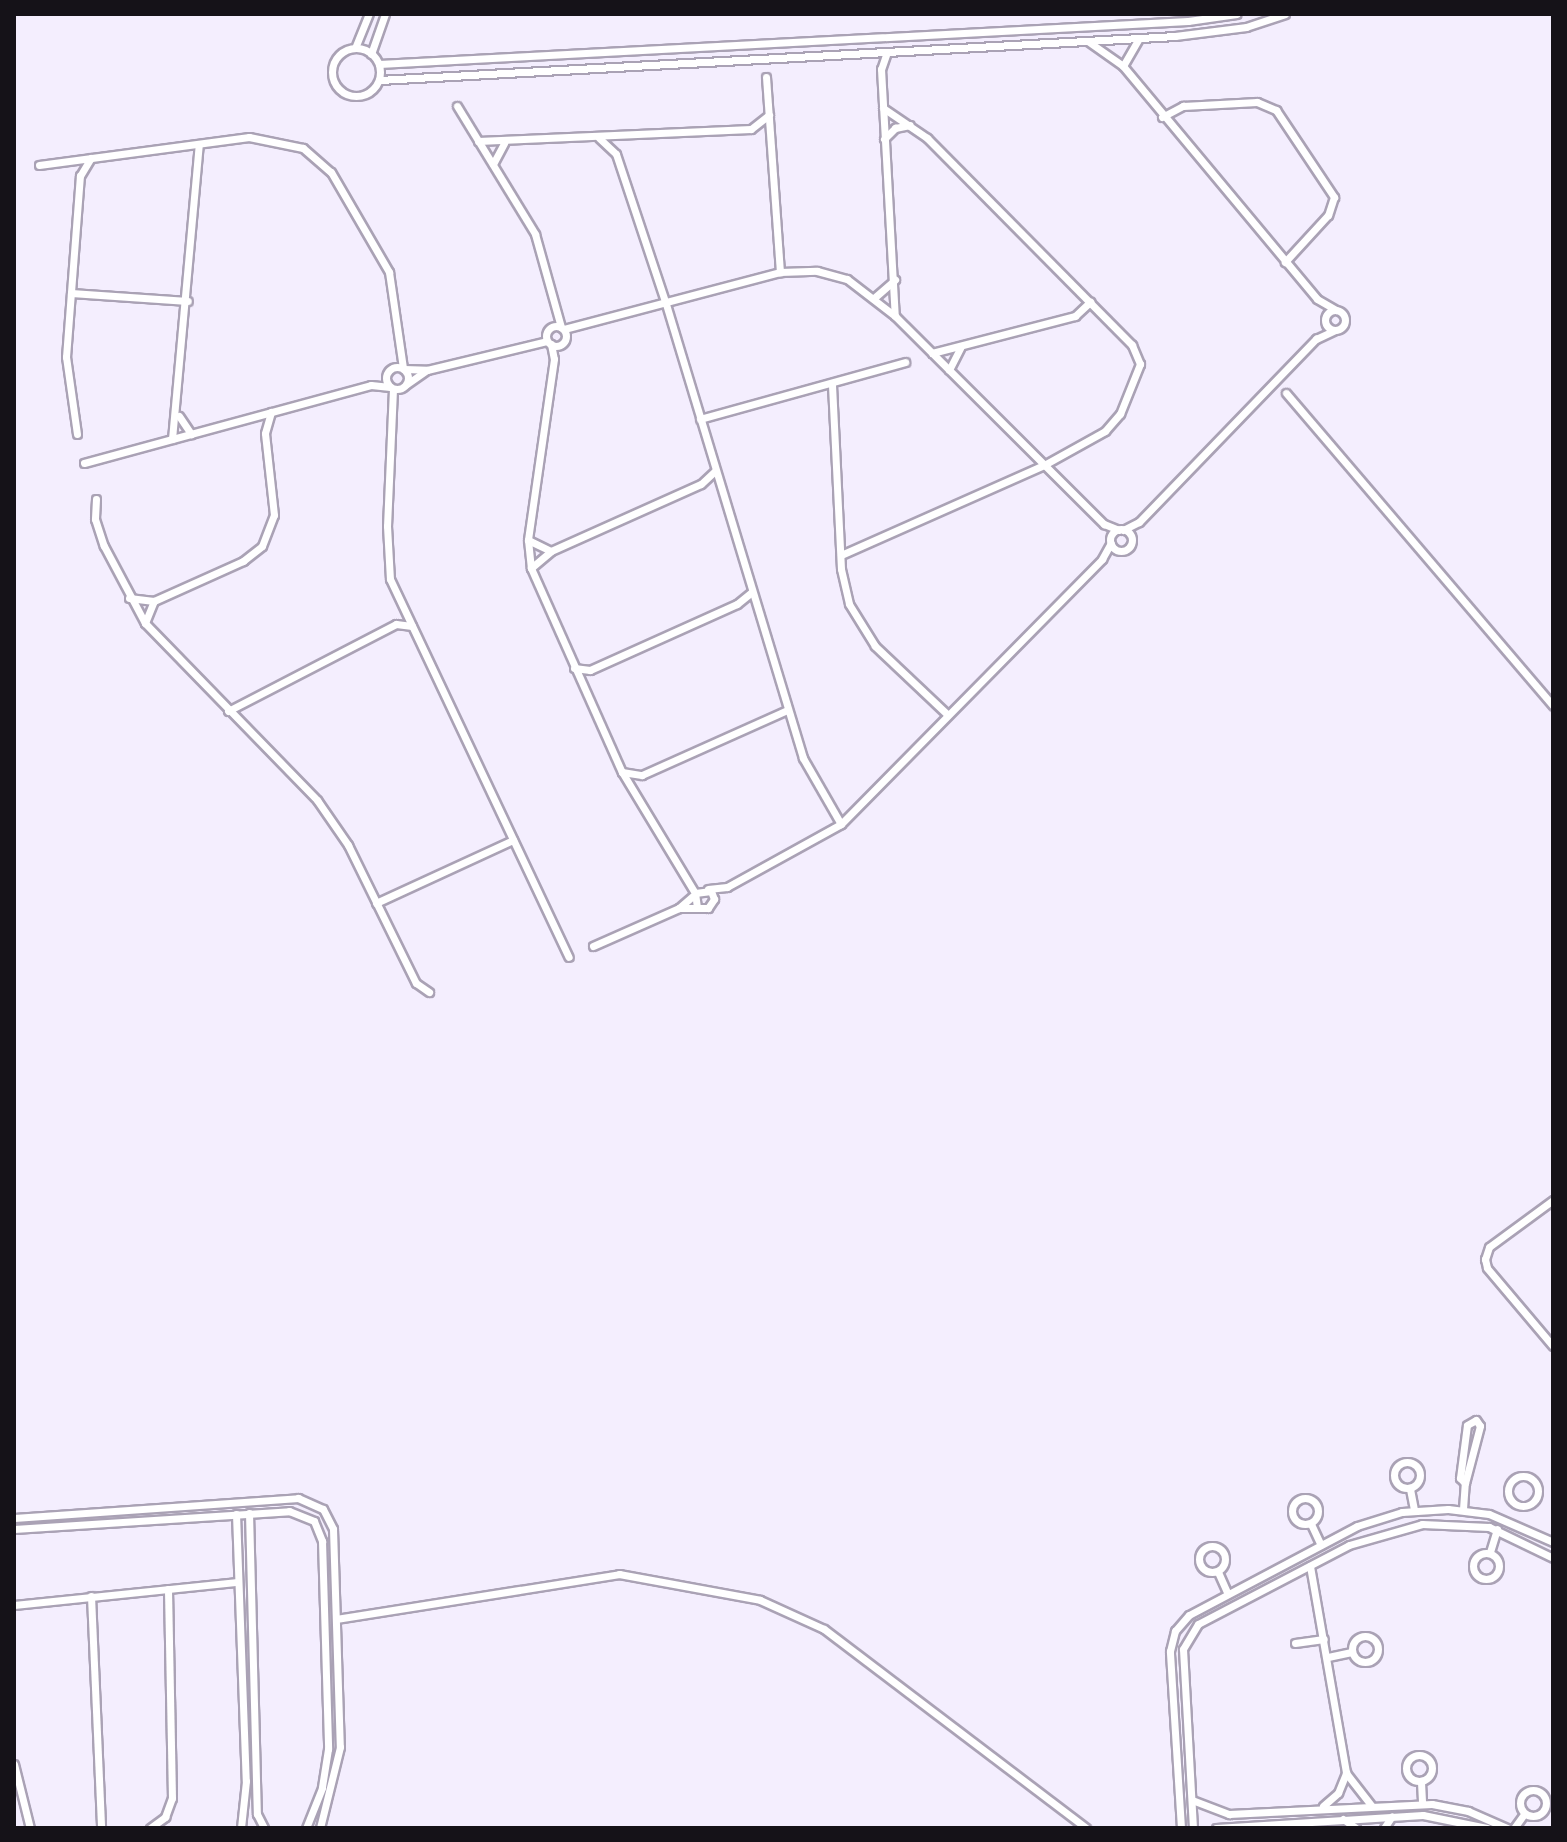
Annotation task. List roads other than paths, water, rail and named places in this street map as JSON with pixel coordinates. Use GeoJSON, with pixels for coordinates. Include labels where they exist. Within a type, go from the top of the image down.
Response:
{"type":"FeatureCollection","features":[{"type":"Feature","properties":{"kind":"street"},"geometry":{"type":"LineString","coordinates":[[369,14],[355,48],[335,61],[336,86],[359,96],[379,80],[1139,38],[1228,31],[1285,14]]}},
{"type":"Feature","properties":{"kind":"street"},"geometry":{"type":"LineString","coordinates":[[371,54],[385,14]]}},
{"type":"Feature","properties":{"kind":"street"},"geometry":{"type":"LineString","coordinates":[[379,64],[1188,21],[1237,14]]}},
{"type":"Feature","properties":{"kind":"street"},"geometry":{"type":"LineString","coordinates":[[1123,66],[1139,38]]}},
{"type":"Feature","properties":{"kind":"street"},"geometry":{"type":"LineString","coordinates":[[1087,41],[1123,66],[1162,117],[1317,299],[1325,319],[1335,330]]}},
{"type":"Feature","properties":{"kind":"street"},"geometry":{"type":"LineString","coordinates":[[355,48],[371,54],[379,64],[379,80]]}},
{"type":"Feature","properties":{"kind":"street"},"geometry":{"type":"LineString","coordinates":[[887,52],[881,69],[895,316]]}},
{"type":"Feature","properties":{"kind":"street"},"geometry":{"type":"LineString","coordinates":[[869,54],[881,69]]}},
{"type":"Feature","properties":{"kind":"street"},"geometry":{"type":"LineString","coordinates":[[766,77],[780,272]]}},
{"type":"Feature","properties":{"kind":"street"},"geometry":{"type":"LineString","coordinates":[[1162,117],[1183,106],[1257,102],[1276,110],[1334,197],[1328,215],[1285,262]]}},
{"type":"Feature","properties":{"kind":"street"},"geometry":{"type":"LineString","coordinates":[[457,106],[535,234],[553,309],[563,328],[564,342]]}},
{"type":"Feature","properties":{"kind":"street"},"geometry":{"type":"LineString","coordinates":[[841,555],[1044,465],[1109,428],[1138,375],[1136,349],[912,125],[883,108]]}},
{"type":"Feature","properties":{"kind":"street"},"geometry":{"type":"LineString","coordinates":[[751,129],[769,115]]}},
{"type":"Feature","properties":{"kind":"street"},"geometry":{"type":"LineString","coordinates":[[884,139],[895,128],[912,125]]}},
{"type":"Feature","properties":{"kind":"street"},"geometry":{"type":"LineString","coordinates":[[478,141],[504,143],[751,129],[770,140]]}},
{"type":"Feature","properties":{"kind":"street"},"geometry":{"type":"LineString","coordinates":[[616,154],[627,136]]}},
{"type":"Feature","properties":{"kind":"street"},"geometry":{"type":"LineString","coordinates":[[599,138],[616,154],[666,304],[806,765],[841,824]]}},
{"type":"Feature","properties":{"kind":"street"},"geometry":{"type":"LineString","coordinates":[[39,165],[199,144],[277,139],[303,148],[326,165],[389,272],[397,354],[404,369],[405,386],[395,407]]}},
{"type":"Feature","properties":{"kind":"street"},"geometry":{"type":"LineString","coordinates":[[493,164],[504,143]]}},
{"type":"Feature","properties":{"kind":"street"},"geometry":{"type":"LineString","coordinates":[[172,439],[179,416],[199,144]]}},
{"type":"Feature","properties":{"kind":"street"},"geometry":{"type":"LineString","coordinates":[[77,434],[66,368],[80,176],[91,158]]}},
{"type":"Feature","properties":{"kind":"street"},"geometry":{"type":"LineString","coordinates":[[65,161],[80,176]]}},
{"type":"Feature","properties":{"kind":"street"},"geometry":{"type":"LineString","coordinates":[[389,370],[427,370],[533,342],[563,328],[584,328],[780,272],[827,273],[874,298],[895,316],[1104,524],[1121,530],[1132,541]]}},
{"type":"Feature","properties":{"kind":"street"},"geometry":{"type":"LineString","coordinates":[[874,298],[895,280]]}},
{"type":"Feature","properties":{"kind":"street"},"geometry":{"type":"LineString","coordinates":[[71,293],[188,301]]}},
{"type":"Feature","properties":{"kind":"street"},"geometry":{"type":"LineString","coordinates":[[1316,339],[1335,330],[1345,320],[1336,310],[1317,299]]}},
{"type":"Feature","properties":{"kind":"street"},"geometry":{"type":"LineString","coordinates":[[932,353],[1075,316],[1090,302]]}},
{"type":"Feature","properties":{"kind":"street"},"geometry":{"type":"LineString","coordinates":[[553,309],[549,336],[554,359],[528,540],[531,568],[622,772],[691,880],[697,907]]}},
{"type":"Feature","properties":{"kind":"street"},"geometry":{"type":"LineString","coordinates":[[1102,559],[1110,541],[1121,530],[1139,522],[1316,339],[1325,319],[1336,310]]}},
{"type":"Feature","properties":{"kind":"street"},"geometry":{"type":"LineString","coordinates":[[554,359],[564,342],[584,328]]}},
{"type":"Feature","properties":{"kind":"street"},"geometry":{"type":"LineString","coordinates":[[549,336],[564,342]]}},
{"type":"Feature","properties":{"kind":"street"},"geometry":{"type":"LineString","coordinates":[[949,370],[951,359],[960,348]]}},
{"type":"Feature","properties":{"kind":"street"},"geometry":{"type":"LineString","coordinates":[[944,349],[951,359]]}},
{"type":"Feature","properties":{"kind":"street"},"geometry":{"type":"LineString","coordinates":[[371,385],[389,370],[397,354]]}},
{"type":"Feature","properties":{"kind":"street"},"geometry":{"type":"LineString","coordinates":[[700,419],[832,385],[905,362]]}},
{"type":"Feature","properties":{"kind":"street"},"geometry":{"type":"LineString","coordinates":[[389,370],[395,407],[387,555],[390,579],[569,957]]}},
{"type":"Feature","properties":{"kind":"street"},"geometry":{"type":"LineString","coordinates":[[84,463],[371,385],[405,386],[427,370]]}},
{"type":"Feature","properties":{"kind":"street"},"geometry":{"type":"LineString","coordinates":[[832,385],[841,555],[846,593],[860,626],[948,715]]}},
{"type":"Feature","properties":{"kind":"street"},"geometry":{"type":"LineString","coordinates":[[1286,393],[1553,706]]}},
{"type":"Feature","properties":{"kind":"street"},"geometry":{"type":"LineString","coordinates":[[129,598],[154,601],[243,561],[262,546],[274,515],[265,433],[271,412]]}},
{"type":"Feature","properties":{"kind":"street"},"geometry":{"type":"LineString","coordinates":[[179,416],[191,434]]}},
{"type":"Feature","properties":{"kind":"street"},"geometry":{"type":"LineString","coordinates":[[250,418],[265,433]]}},
{"type":"Feature","properties":{"kind":"street"},"geometry":{"type":"LineString","coordinates":[[531,568],[551,551],[701,484],[715,471]]}},
{"type":"Feature","properties":{"kind":"street"},"geometry":{"type":"LineString","coordinates":[[701,484],[720,487]]}},
{"type":"Feature","properties":{"kind":"street"},"geometry":{"type":"LineString","coordinates":[[96,499],[97,525],[129,598],[145,623],[323,807],[416,983],[429,992]]}},
{"type":"Feature","properties":{"kind":"street"},"geometry":{"type":"LineString","coordinates":[[679,908],[708,908],[727,887],[841,824],[1102,559],[1132,541],[1139,522]]}},
{"type":"Feature","properties":{"kind":"street"},"geometry":{"type":"LineString","coordinates":[[1104,524],[1110,541],[1119,551]]}},
{"type":"Feature","properties":{"kind":"street"},"geometry":{"type":"LineString","coordinates":[[528,540],[551,551]]}},
{"type":"Feature","properties":{"kind":"street"},"geometry":{"type":"LineString","coordinates":[[574,668],[590,670],[737,604],[752,592]]}},
{"type":"Feature","properties":{"kind":"street"},"geometry":{"type":"LineString","coordinates":[[145,623],[154,601]]}},
{"type":"Feature","properties":{"kind":"street"},"geometry":{"type":"LineString","coordinates":[[737,604],[756,606]]}},
{"type":"Feature","properties":{"kind":"street"},"geometry":{"type":"LineString","coordinates":[[396,624],[404,609]]}},
{"type":"Feature","properties":{"kind":"street"},"geometry":{"type":"LineString","coordinates":[[228,711],[396,624],[412,626]]}},
{"type":"Feature","properties":{"kind":"street"},"geometry":{"type":"LineString","coordinates":[[582,686],[590,670]]}},
{"type":"Feature","properties":{"kind":"street"},"geometry":{"type":"LineString","coordinates":[[622,772],[642,775],[787,710]]}},
{"type":"Feature","properties":{"kind":"street"},"geometry":{"type":"LineString","coordinates":[[635,795],[642,775]]}},
{"type":"Feature","properties":{"kind":"street"},"geometry":{"type":"LineString","coordinates":[[376,903],[513,840]]}},
{"type":"Feature","properties":{"kind":"street"},"geometry":{"type":"LineString","coordinates":[[691,880],[706,888],[714,903]]}},
{"type":"Feature","properties":{"kind":"street"},"geometry":{"type":"LineString","coordinates":[[593,946],[679,908],[706,888],[727,887]]}},
{"type":"Feature","properties":{"kind":"street"},"geometry":{"type":"LineString","coordinates":[[1553,1200],[1489,1247],[1485,1259],[1487,1268],[1553,1346]]}},
{"type":"Feature","properties":{"kind":"street"},"geometry":{"type":"LineString","coordinates":[[1463,1509],[1465,1483],[1480,1426],[1476,1420],[1467,1425],[1460,1478],[1465,1483]]}},
{"type":"Feature","properties":{"kind":"street"},"geometry":{"type":"LineString","coordinates":[[1412,1460],[1419,1485],[1410,1489],[1400,1489],[1396,1467],[1412,1460]]}},
{"type":"Feature","properties":{"kind":"street"},"geometry":{"type":"LineString","coordinates":[[1517,1476],[1537,1478],[1529,1507],[1517,1506],[1509,1500],[1517,1476]]}},
{"type":"Feature","properties":{"kind":"street"},"geometry":{"type":"LineString","coordinates":[[1410,1489],[1414,1510]]}},
{"type":"Feature","properties":{"kind":"street"},"geometry":{"type":"LineString","coordinates":[[1305,1494],[1318,1516],[1311,1524],[1300,1524],[1291,1504],[1305,1494]]}},
{"type":"Feature","properties":{"kind":"street"},"geometry":{"type":"LineString","coordinates":[[14,1518],[309,1500],[332,1524],[336,1619],[340,1747],[320,1828]]}},
{"type":"Feature","properties":{"kind":"street"},"geometry":{"type":"LineString","coordinates":[[1511,1520],[1517,1506]]}},
{"type":"Feature","properties":{"kind":"street"},"geometry":{"type":"LineString","coordinates":[[1453,1509],[1453,1522]]}},
{"type":"Feature","properties":{"kind":"street"},"geometry":{"type":"LineString","coordinates":[[1181,1828],[1171,1646],[1189,1615],[1372,1520],[1414,1510],[1463,1509],[1511,1520],[1553,1542]]}},
{"type":"Feature","properties":{"kind":"street"},"geometry":{"type":"LineString","coordinates":[[14,1529],[249,1513],[300,1512],[314,1521],[322,1536],[328,1749],[322,1788],[306,1828]]}},
{"type":"Feature","properties":{"kind":"street"},"geometry":{"type":"LineString","coordinates":[[249,1513],[257,1814],[264,1828]]}},
{"type":"Feature","properties":{"kind":"street"},"geometry":{"type":"LineString","coordinates":[[236,1514],[246,1794],[241,1828]]}},
{"type":"Feature","properties":{"kind":"street"},"geometry":{"type":"LineString","coordinates":[[1193,1828],[1187,1637],[1202,1621],[1383,1533],[1453,1522],[1497,1529],[1553,1558]]}},
{"type":"Feature","properties":{"kind":"street"},"geometry":{"type":"LineString","coordinates":[[1311,1524],[1321,1545]]}},
{"type":"Feature","properties":{"kind":"street"},"geometry":{"type":"LineString","coordinates":[[1490,1552],[1497,1529]]}},
{"type":"Feature","properties":{"kind":"street"},"geometry":{"type":"LineString","coordinates":[[1213,1543],[1225,1565],[1218,1572],[1208,1574],[1198,1552],[1213,1543]]}},
{"type":"Feature","properties":{"kind":"street"},"geometry":{"type":"LineString","coordinates":[[1480,1550],[1490,1552],[1498,1556],[1491,1582],[1473,1576],[1480,1550]]}},
{"type":"Feature","properties":{"kind":"street"},"geometry":{"type":"LineString","coordinates":[[1310,1566],[1346,1773],[1371,1805]]}},
{"type":"Feature","properties":{"kind":"street"},"geometry":{"type":"LineString","coordinates":[[1218,1572],[1228,1594]]}},
{"type":"Feature","properties":{"kind":"street"},"geometry":{"type":"LineString","coordinates":[[336,1619],[619,1574],[760,1600],[835,1637],[1086,1828]]}},
{"type":"Feature","properties":{"kind":"street"},"geometry":{"type":"LineString","coordinates":[[14,1605],[238,1582]]}},
{"type":"Feature","properties":{"kind":"street"},"geometry":{"type":"LineString","coordinates":[[150,1828],[165,1817],[172,1798],[168,1589]]}},
{"type":"Feature","properties":{"kind":"street"},"geometry":{"type":"LineString","coordinates":[[91,1596],[101,1828]]}},
{"type":"Feature","properties":{"kind":"street"},"geometry":{"type":"LineString","coordinates":[[1375,1636],[1380,1653],[1355,1662],[1351,1652],[1350,1642],[1375,1636]]}},
{"type":"Feature","properties":{"kind":"street"},"geometry":{"type":"LineString","coordinates":[[1295,1643],[1324,1639]]}},
{"type":"Feature","properties":{"kind":"street"},"geometry":{"type":"LineString","coordinates":[[1328,1657],[1351,1652]]}},
{"type":"Feature","properties":{"kind":"street"},"geometry":{"type":"LineString","coordinates":[[1411,1754],[1428,1755],[1430,1782],[1421,1782],[1410,1781],[1411,1754]]}},
{"type":"Feature","properties":{"kind":"street"},"geometry":{"type":"LineString","coordinates":[[14,1764],[30,1828]]}},
{"type":"Feature","properties":{"kind":"street"},"geometry":{"type":"LineString","coordinates":[[1321,1807],[1338,1793],[1346,1773]]}},
{"type":"Feature","properties":{"kind":"street"},"geometry":{"type":"LineString","coordinates":[[1421,1782],[1422,1804]]}},
{"type":"Feature","properties":{"kind":"street"},"geometry":{"type":"LineString","coordinates":[[1532,1786],[1548,1796],[1534,1819],[1524,1814],[1518,1808],[1532,1786]]}},
{"type":"Feature","properties":{"kind":"street"},"geometry":{"type":"LineString","coordinates":[[1192,1800],[1229,1814],[1422,1804],[1468,1811],[1507,1828]]}},
{"type":"Feature","properties":{"kind":"street"},"geometry":{"type":"LineString","coordinates":[[1229,1814],[1229,1825]]}},
{"type":"Feature","properties":{"kind":"street"},"geometry":{"type":"LineString","coordinates":[[1514,1828],[1524,1814]]}},
{"type":"Feature","properties":{"kind":"street"},"geometry":{"type":"LineString","coordinates":[[1216,1828],[1392,1816],[1445,1816],[1487,1828]]}},
{"type":"Feature","properties":{"kind":"street"},"geometry":{"type":"LineString","coordinates":[[1384,1828],[1392,1816]]}},
{"type":"Feature","properties":{"kind":"street"},"geometry":{"type":"LineString","coordinates":[[1341,1818],[1356,1828]]}}]}
